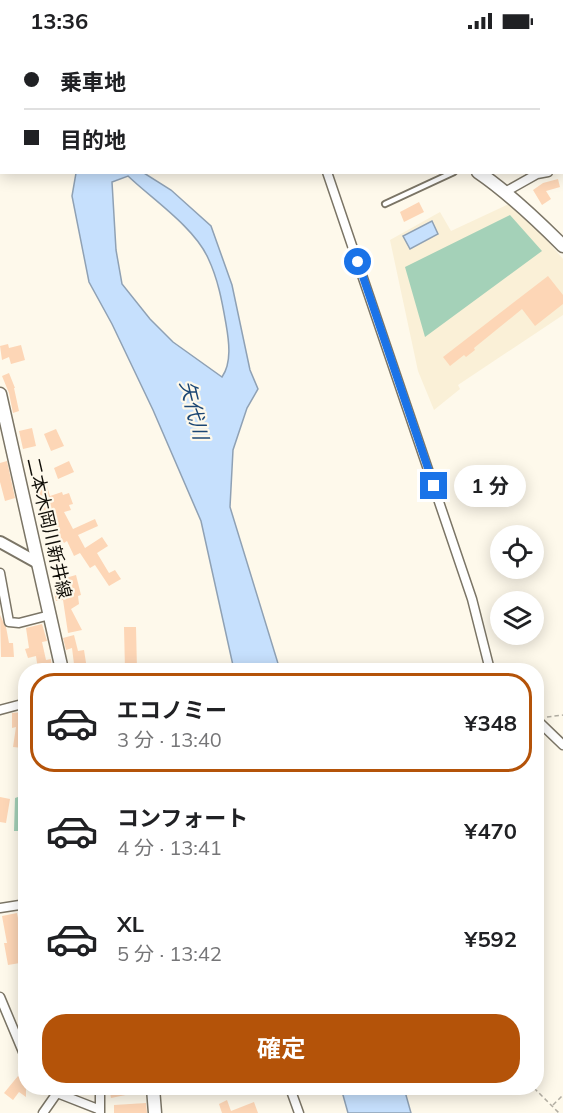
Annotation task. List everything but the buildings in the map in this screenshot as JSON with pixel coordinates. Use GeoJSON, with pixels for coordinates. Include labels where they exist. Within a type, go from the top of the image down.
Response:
{"type":"FeatureCollection","features":[{"type":"Feature","properties":{"kind":"main road"},"geometry":{"type":"LineString","coordinates":[[481,174],[505,192],[563,246]]}},
{"type":"Feature","properties":{"kind":"main road","name":"二本木岡川新井線"},"geometry":{"type":"LineString","coordinates":[[0,394],[60,663]]}},
{"type":"Feature","properties":{"kind":"main road"},"geometry":{"type":"LineString","coordinates":[[154,1095],[155,1113]]}},
{"type":"Feature","properties":{"kind":"street"},"geometry":{"type":"LineString","coordinates":[[328,174],[472,598],[488,663]]}},
{"type":"Feature","properties":{"kind":"street"},"geometry":{"type":"LineString","coordinates":[[505,192],[537,174]]}},
{"type":"Feature","properties":{"kind":"street"},"geometry":{"type":"LineString","coordinates":[[0,542],[38,563]]}},
{"type":"Feature","properties":{"kind":"street"},"geometry":{"type":"LineString","coordinates":[[0,573],[9,622],[19,623],[50,615]]}},
{"type":"Feature","properties":{"kind":"street"},"geometry":{"type":"LineString","coordinates":[[0,710],[18,705]]}},
{"type":"Feature","properties":{"kind":"street"},"geometry":{"type":"LineString","coordinates":[[544,722],[563,745]]}},
{"type":"Feature","properties":{"kind":"street"},"geometry":{"type":"LineString","coordinates":[[0,908],[18,905]]}},
{"type":"Feature","properties":{"kind":"street"},"geometry":{"type":"LineString","coordinates":[[0,997],[18,1040]]}},
{"type":"Feature","properties":{"kind":"street"},"geometry":{"type":"LineString","coordinates":[[44,1113],[56,1095]]}},
{"type":"Feature","properties":{"kind":"street"},"geometry":{"type":"LineString","coordinates":[[59,1095],[99,1111],[100,1095]]}},
{"type":"Feature","properties":{"kind":"street"},"geometry":{"type":"LineString","coordinates":[[293,1095],[299,1113]]}},
{"type":"Feature","properties":{"kind":"lane"},"geometry":{"type":"LineString","coordinates":[[385,204],[450,174]]}},
{"type":"Feature","properties":{"kind":"path"},"geometry":{"type":"LineString","coordinates":[[544,718],[563,715]]}},
{"type":"Feature","properties":{"kind":"path"},"geometry":{"type":"LineString","coordinates":[[541,1095],[559,1113]]}},
{"type":"Feature","properties":{"kind":"path"},"geometry":{"type":"LineString","coordinates":[[552,1106],[563,1095]]}},
{"type":"Feature","properties":{"kind":"shaded area"},"geometry":{"type":"Polygon","coordinates":[[[511,203],[563,259],[563,315],[458,385],[460,389],[434,410],[418,371],[390,240],[440,212],[451,231],[511,203]]]}},
{"type":"Feature","properties":{"kind":"green space"},"geometry":{"type":"Polygon","coordinates":[[[510,215],[542,251],[425,337],[405,267],[510,215]]]}},
{"type":"Feature","properties":{"kind":"green space"},"geometry":{"type":"Polygon","coordinates":[[[18,797],[18,831],[14,831],[15,798],[18,797]]]}},
{"type":"Feature","properties":{"kind":"water","name":"矢代川"},"geometry":{"type":"Polygon","coordinates":[[[76,174],[146,174],[171,190],[211,226],[232,285],[250,370],[258,389],[247,408],[233,450],[230,507],[278,663],[232,663],[201,521],[153,410],[89,282],[72,196],[76,174]],[[128,176],[112,182],[116,250],[122,284],[150,319],[173,342],[222,377],[229,352],[217,282],[202,247],[172,214],[128,176]]]}},
{"type":"Feature","properties":{"kind":"water"},"geometry":{"type":"Polygon","coordinates":[[[432,221],[438,234],[410,249],[403,236],[432,221]]]}},
{"type":"Feature","properties":{"kind":"water"},"geometry":{"type":"Polygon","coordinates":[[[343,1095],[406,1095],[411,1113],[348,1113],[343,1095]]]}},
{"type":"Feature","properties":{"kind":"route"},"geometry":{"type":"LineString","coordinates":[[358,262],[434,486]]}}]}
